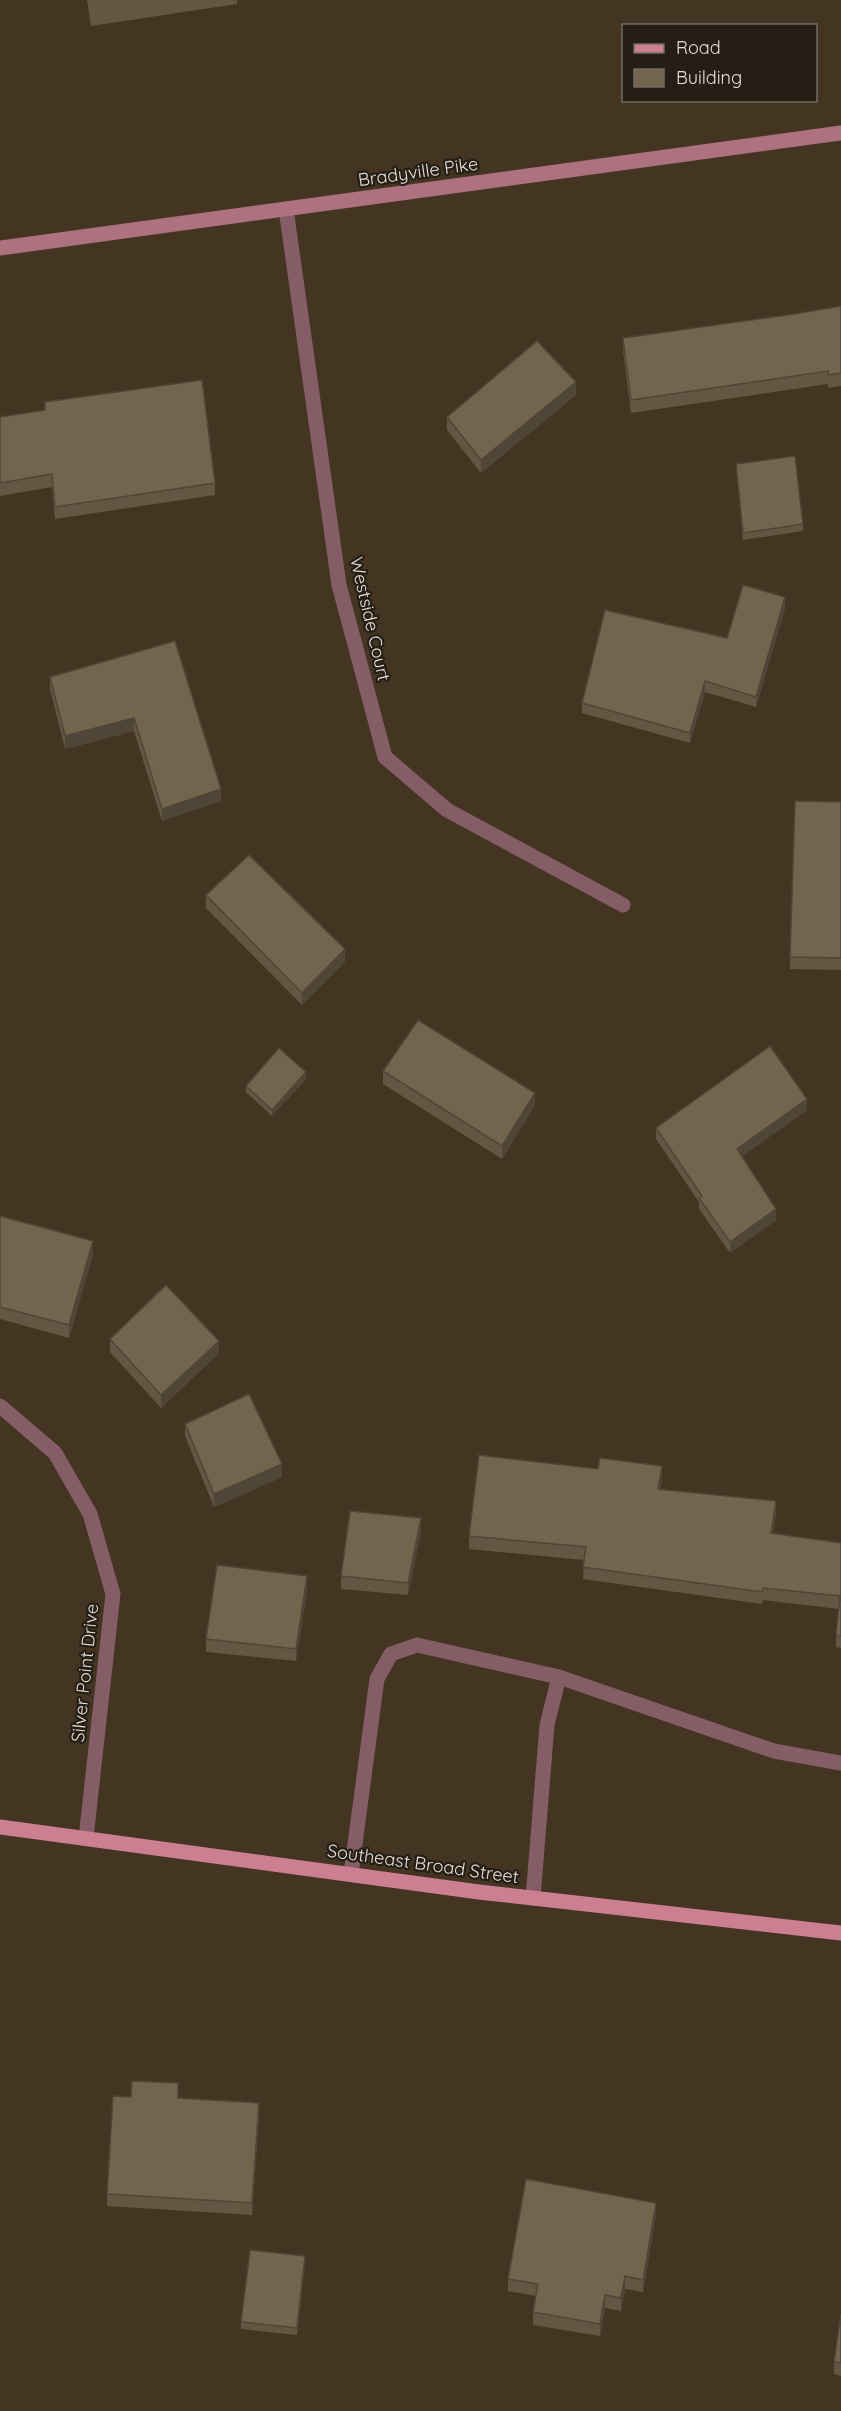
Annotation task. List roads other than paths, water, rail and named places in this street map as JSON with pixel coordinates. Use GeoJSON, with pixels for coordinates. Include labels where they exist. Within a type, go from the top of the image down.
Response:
{"type":"FeatureCollection","features":[{"type":"Feature","properties":{"kind":"main road","name":"Bradyville Pike"},"geometry":{"type":"LineString","coordinates":[[0,248],[841,134]]}},
{"type":"Feature","properties":{"kind":"main road","name":"Southeast Broad Street"},"geometry":{"type":"LineString","coordinates":[[0,1827],[533,1898],[841,1933]]}},
{"type":"Feature","properties":{"kind":"street","name":"Westside Court"},"geometry":{"type":"LineString","coordinates":[[286,209],[339,585],[385,757],[447,810],[623,905]]}},
{"type":"Feature","properties":{"kind":"street","name":"Silver Point Drive"},"geometry":{"type":"LineString","coordinates":[[0,1406],[55,1453],[90,1514],[113,1594],[86,1838]]}},
{"type":"Feature","properties":{"kind":"street"},"geometry":{"type":"LineString","coordinates":[[351,1874],[377,1679],[391,1654],[417,1645],[559,1677],[774,1751],[841,1763]]}},
{"type":"Feature","properties":{"kind":"street"},"geometry":{"type":"LineString","coordinates":[[533,1898],[547,1725],[559,1677]]}}]}
